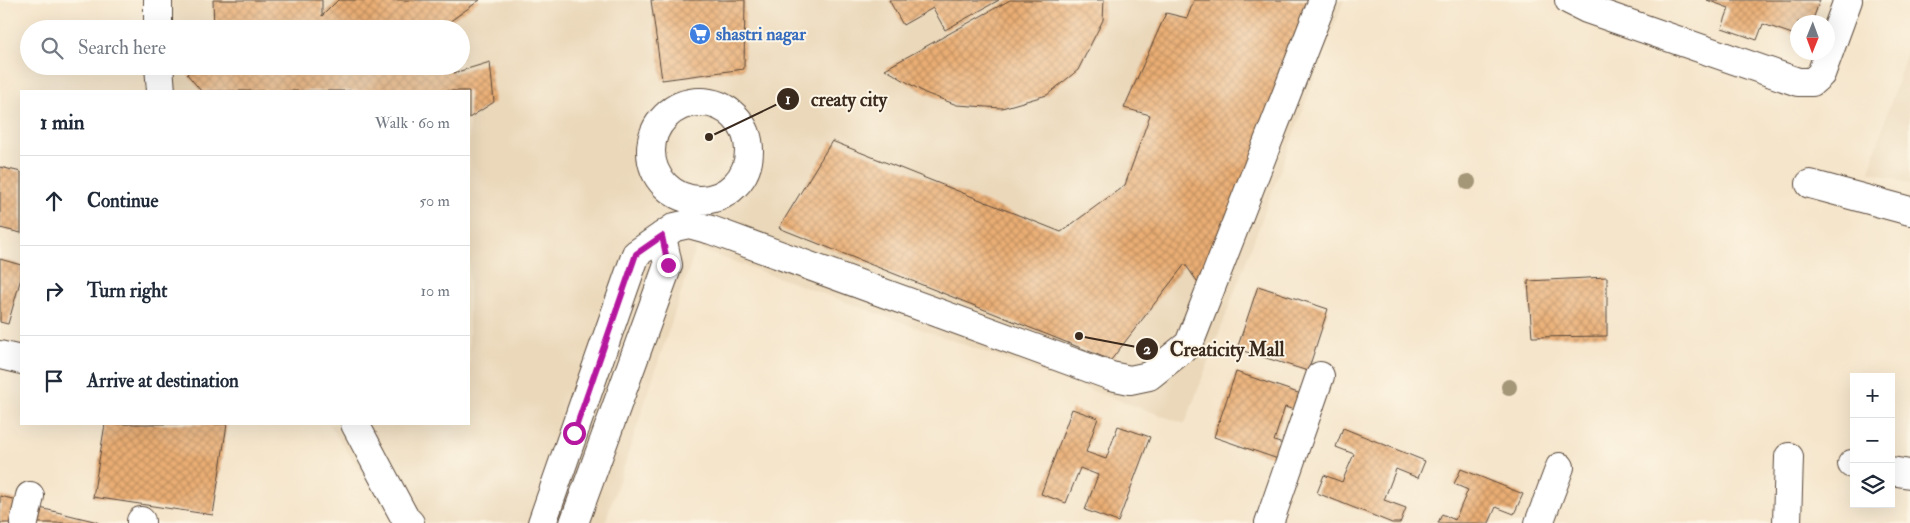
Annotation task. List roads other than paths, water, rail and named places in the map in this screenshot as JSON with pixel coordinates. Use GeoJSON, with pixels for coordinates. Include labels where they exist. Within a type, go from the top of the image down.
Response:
{"type":"FeatureCollection","features":[{"type":"Feature","properties":{"kind":"street"},"geometry":{"type":"LineString","coordinates":[[158,0],[158,20]]}},
{"type":"Feature","properties":{"kind":"street"},"geometry":{"type":"LineString","coordinates":[[542,523],[636,254],[675,227],[689,224],[701,227],[1111,376],[1130,380],[1148,376],[1189,344],[1323,0]]}},
{"type":"Feature","properties":{"kind":"street"},"geometry":{"type":"LineString","coordinates":[[1582,3],[1798,82],[1812,82],[1821,74],[1848,0]]}},
{"type":"Feature","properties":{"kind":"street"},"geometry":{"type":"LineString","coordinates":[[160,75],[161,90]]}},
{"type":"Feature","properties":{"kind":"street"},"geometry":{"type":"LineString","coordinates":[[1810,184],[1910,211]]}},
{"type":"Feature","properties":{"kind":"street"},"geometry":{"type":"LineString","coordinates":[[701,227],[704,200]]}},
{"type":"Feature","properties":{"kind":"street"},"geometry":{"type":"LineString","coordinates":[[574,523],[668,265],[662,236]]}},
{"type":"Feature","properties":{"kind":"street"},"geometry":{"type":"LineString","coordinates":[[0,355],[20,360]]}},
{"type":"Feature","properties":{"kind":"street"},"geometry":{"type":"LineString","coordinates":[[1269,523],[1320,376]]}},
{"type":"Feature","properties":{"kind":"street"},"geometry":{"type":"LineString","coordinates":[[355,425],[405,518],[410,523]]}},
{"type":"Feature","properties":{"kind":"street"},"geometry":{"type":"LineString","coordinates":[[1787,523],[1789,457]]}},
{"type":"Feature","properties":{"kind":"street"},"geometry":{"type":"LineString","coordinates":[[1539,523],[1560,467]]}},
{"type":"Feature","properties":{"kind":"street"},"geometry":{"type":"LineString","coordinates":[[1895,472],[1910,474]]}},
{"type":"Feature","properties":{"kind":"street"},"geometry":{"type":"LineString","coordinates":[[24,523],[30,496]]}},
{"type":"Feature","properties":{"kind":"place","name":"shastri nagar"},"geometry":{"type":"Point","coordinates":[700,34]}},
{"type":"Feature","properties":{"kind":"place","name":"creaty city"},"geometry":{"type":"Point","coordinates":[709,137]}},
{"type":"Feature","properties":{"kind":"place","name":"Creaticity Mall"},"geometry":{"type":"Point","coordinates":[1079,336]}}]}
